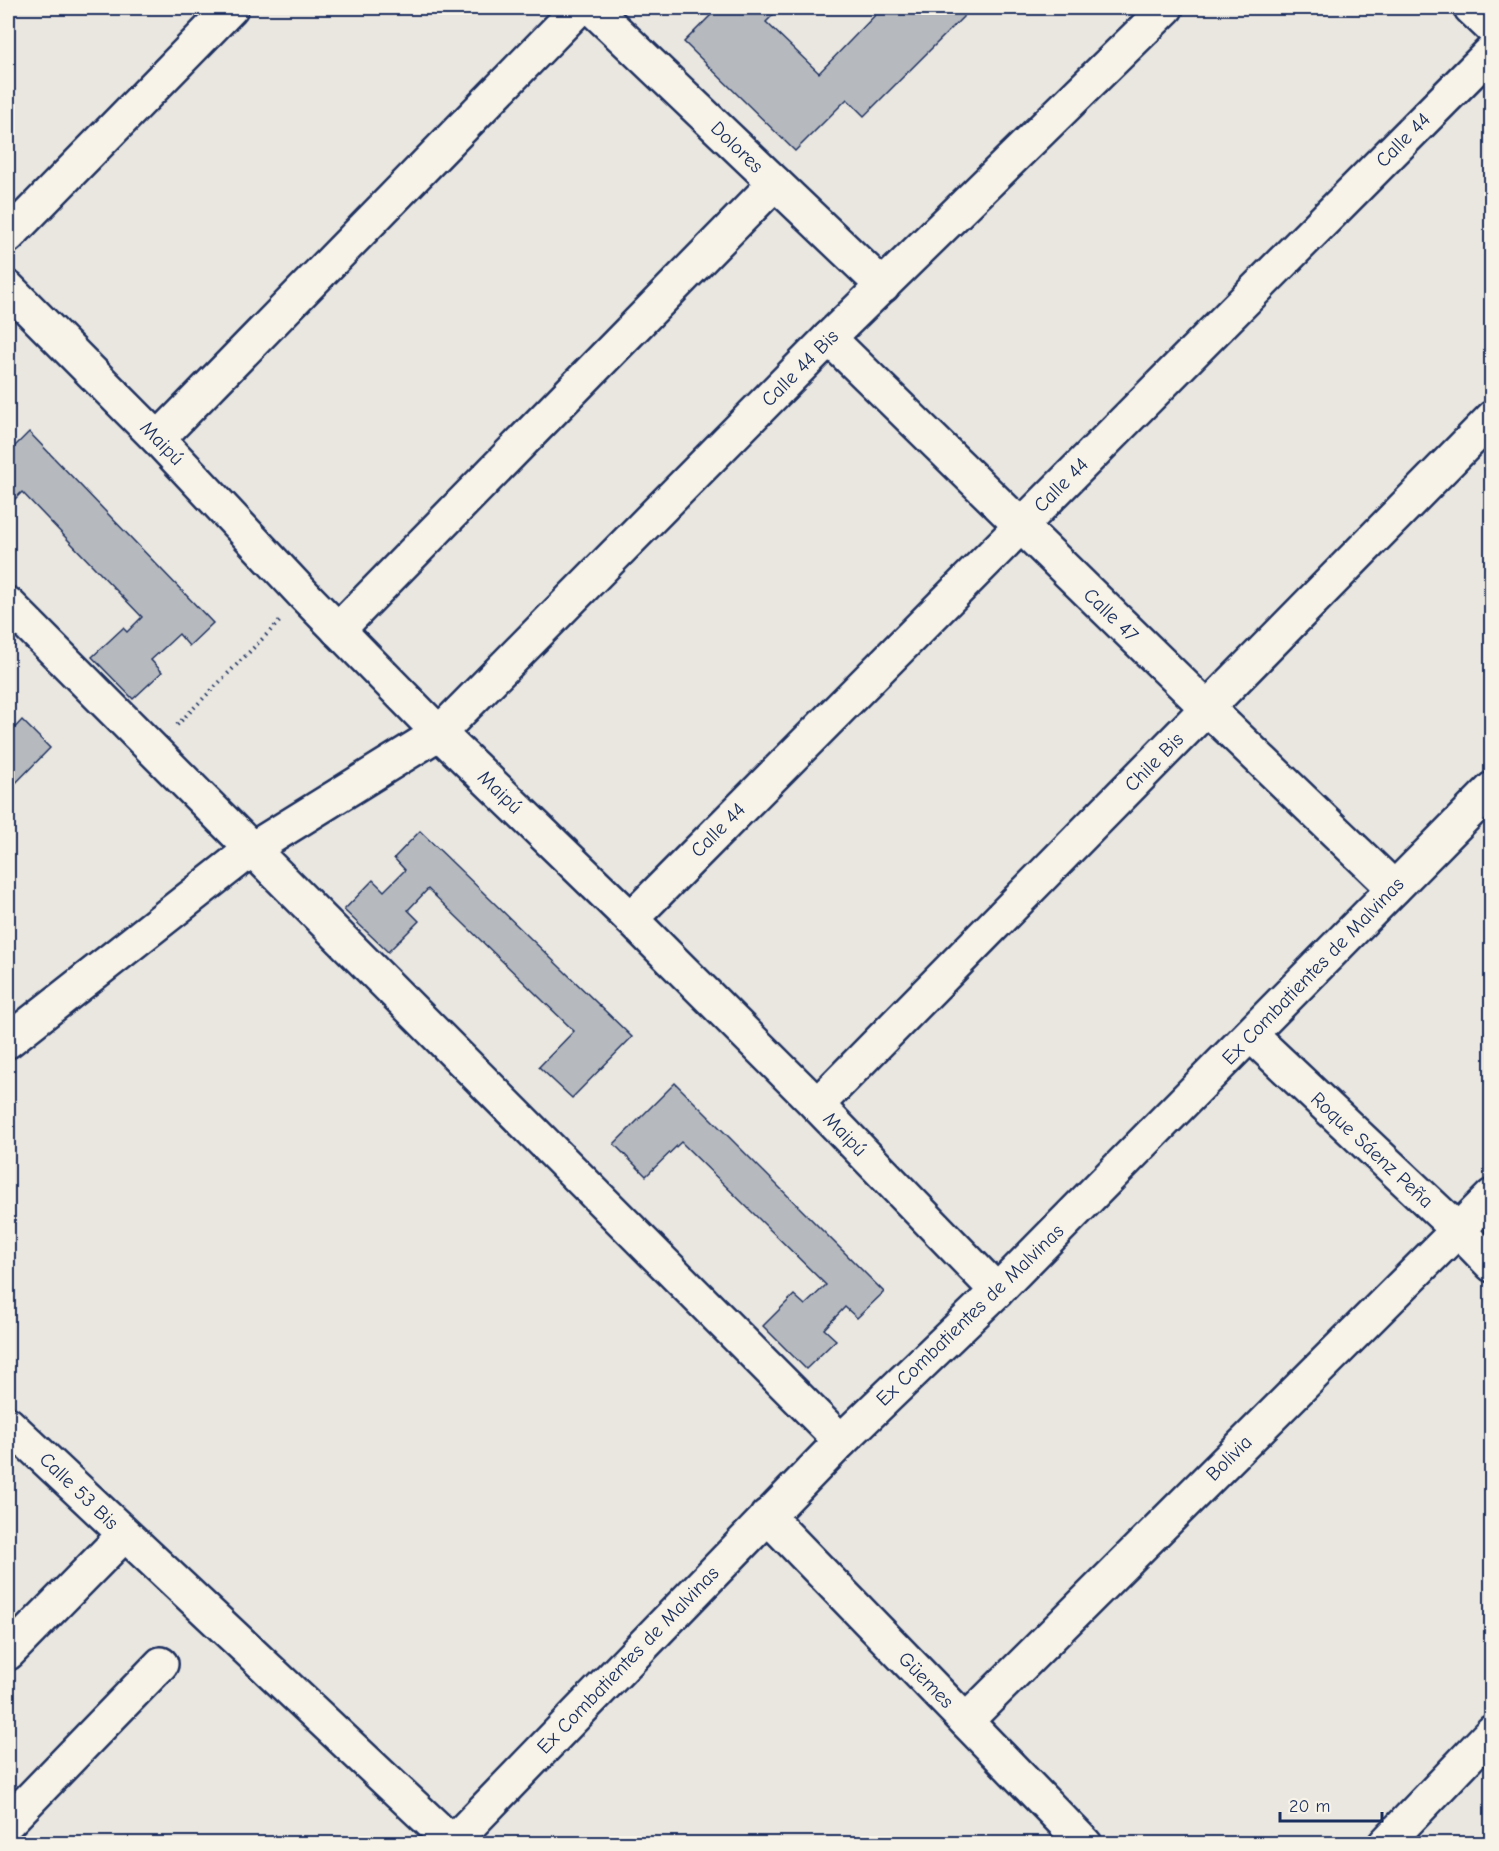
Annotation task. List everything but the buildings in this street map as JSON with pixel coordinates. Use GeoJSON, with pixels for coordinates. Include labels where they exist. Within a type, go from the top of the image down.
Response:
{"type":"FeatureCollection","features":[{"type":"Feature","properties":{"kind":"street"},"geometry":{"type":"LineString","coordinates":[[8,236],[231,8]]}},
{"type":"Feature","properties":{"kind":"street"},"geometry":{"type":"LineString","coordinates":[[158,439],[579,8]]}},
{"type":"Feature","properties":{"kind":"street","name":"Dolores"},"geometry":{"type":"LineString","coordinates":[[592,8],[883,286]]}},
{"type":"Feature","properties":{"kind":"street","name":"Calle 44 Bis"},"geometry":{"type":"LineString","coordinates":[[8,1041],[252,849],[439,733],[829,338],[1166,8]]}},
{"type":"Feature","properties":{"kind":"street"},"geometry":{"type":"LineString","coordinates":[[1471,8],[1491,28]]}},
{"type":"Feature","properties":{"kind":"street","name":"Calle 44"},"geometry":{"type":"LineString","coordinates":[[630,919],[1491,51]]}},
{"type":"Feature","properties":{"kind":"street"},"geometry":{"type":"LineString","coordinates":[[338,630],[775,183]]}},
{"type":"Feature","properties":{"kind":"street","name":"Maipú"},"geometry":{"type":"LineString","coordinates":[[8,288],[158,439],[305,596],[439,733],[817,1105],[997,1291]]}},
{"type":"Feature","properties":{"kind":"street","name":"Calle 47"},"geometry":{"type":"LineString","coordinates":[[829,338],[1394,888]]}},
{"type":"Feature","properties":{"kind":"street","name":"Chile Bis"},"geometry":{"type":"LineString","coordinates":[[817,1105],[1491,418]]}},
{"type":"Feature","properties":{"kind":"street"},"geometry":{"type":"LineString","coordinates":[[8,604],[841,1441]]}},
{"type":"Feature","properties":{"kind":"street","name":"Ex Combatientes de Malvinas"},"geometry":{"type":"LineString","coordinates":[[452,1843],[767,1516],[841,1441],[997,1291],[1491,789]]}},
{"type":"Feature","properties":{"kind":"street","name":"Roque Sáenz Peña"},"geometry":{"type":"LineString","coordinates":[[1251,1035],[1458,1230],[1491,1265]]}},
{"type":"Feature","properties":{"kind":"street","name":"Bolivia"},"geometry":{"type":"LineString","coordinates":[[966,1721],[1491,1196]]}},
{"type":"Feature","properties":{"kind":"street","name":"Calle 53 Bis"},"geometry":{"type":"LineString","coordinates":[[8,1424],[452,1843]]}},
{"type":"Feature","properties":{"kind":"street","name":"Güemes"},"geometry":{"type":"LineString","coordinates":[[767,1516],[1085,1844]]}},
{"type":"Feature","properties":{"kind":"street"},"geometry":{"type":"LineString","coordinates":[[8,1653],[124,1535]]}},
{"type":"Feature","properties":{"kind":"street"},"geometry":{"type":"LineString","coordinates":[[8,1822],[161,1664]]}},
{"type":"Feature","properties":{"kind":"street"},"geometry":{"type":"LineString","coordinates":[[1386,1844],[1491,1732]]}},
{"type":"Feature","properties":{"kind":"path"},"geometry":{"type":"LineString","coordinates":[[153,749],[305,596]]}}]}
